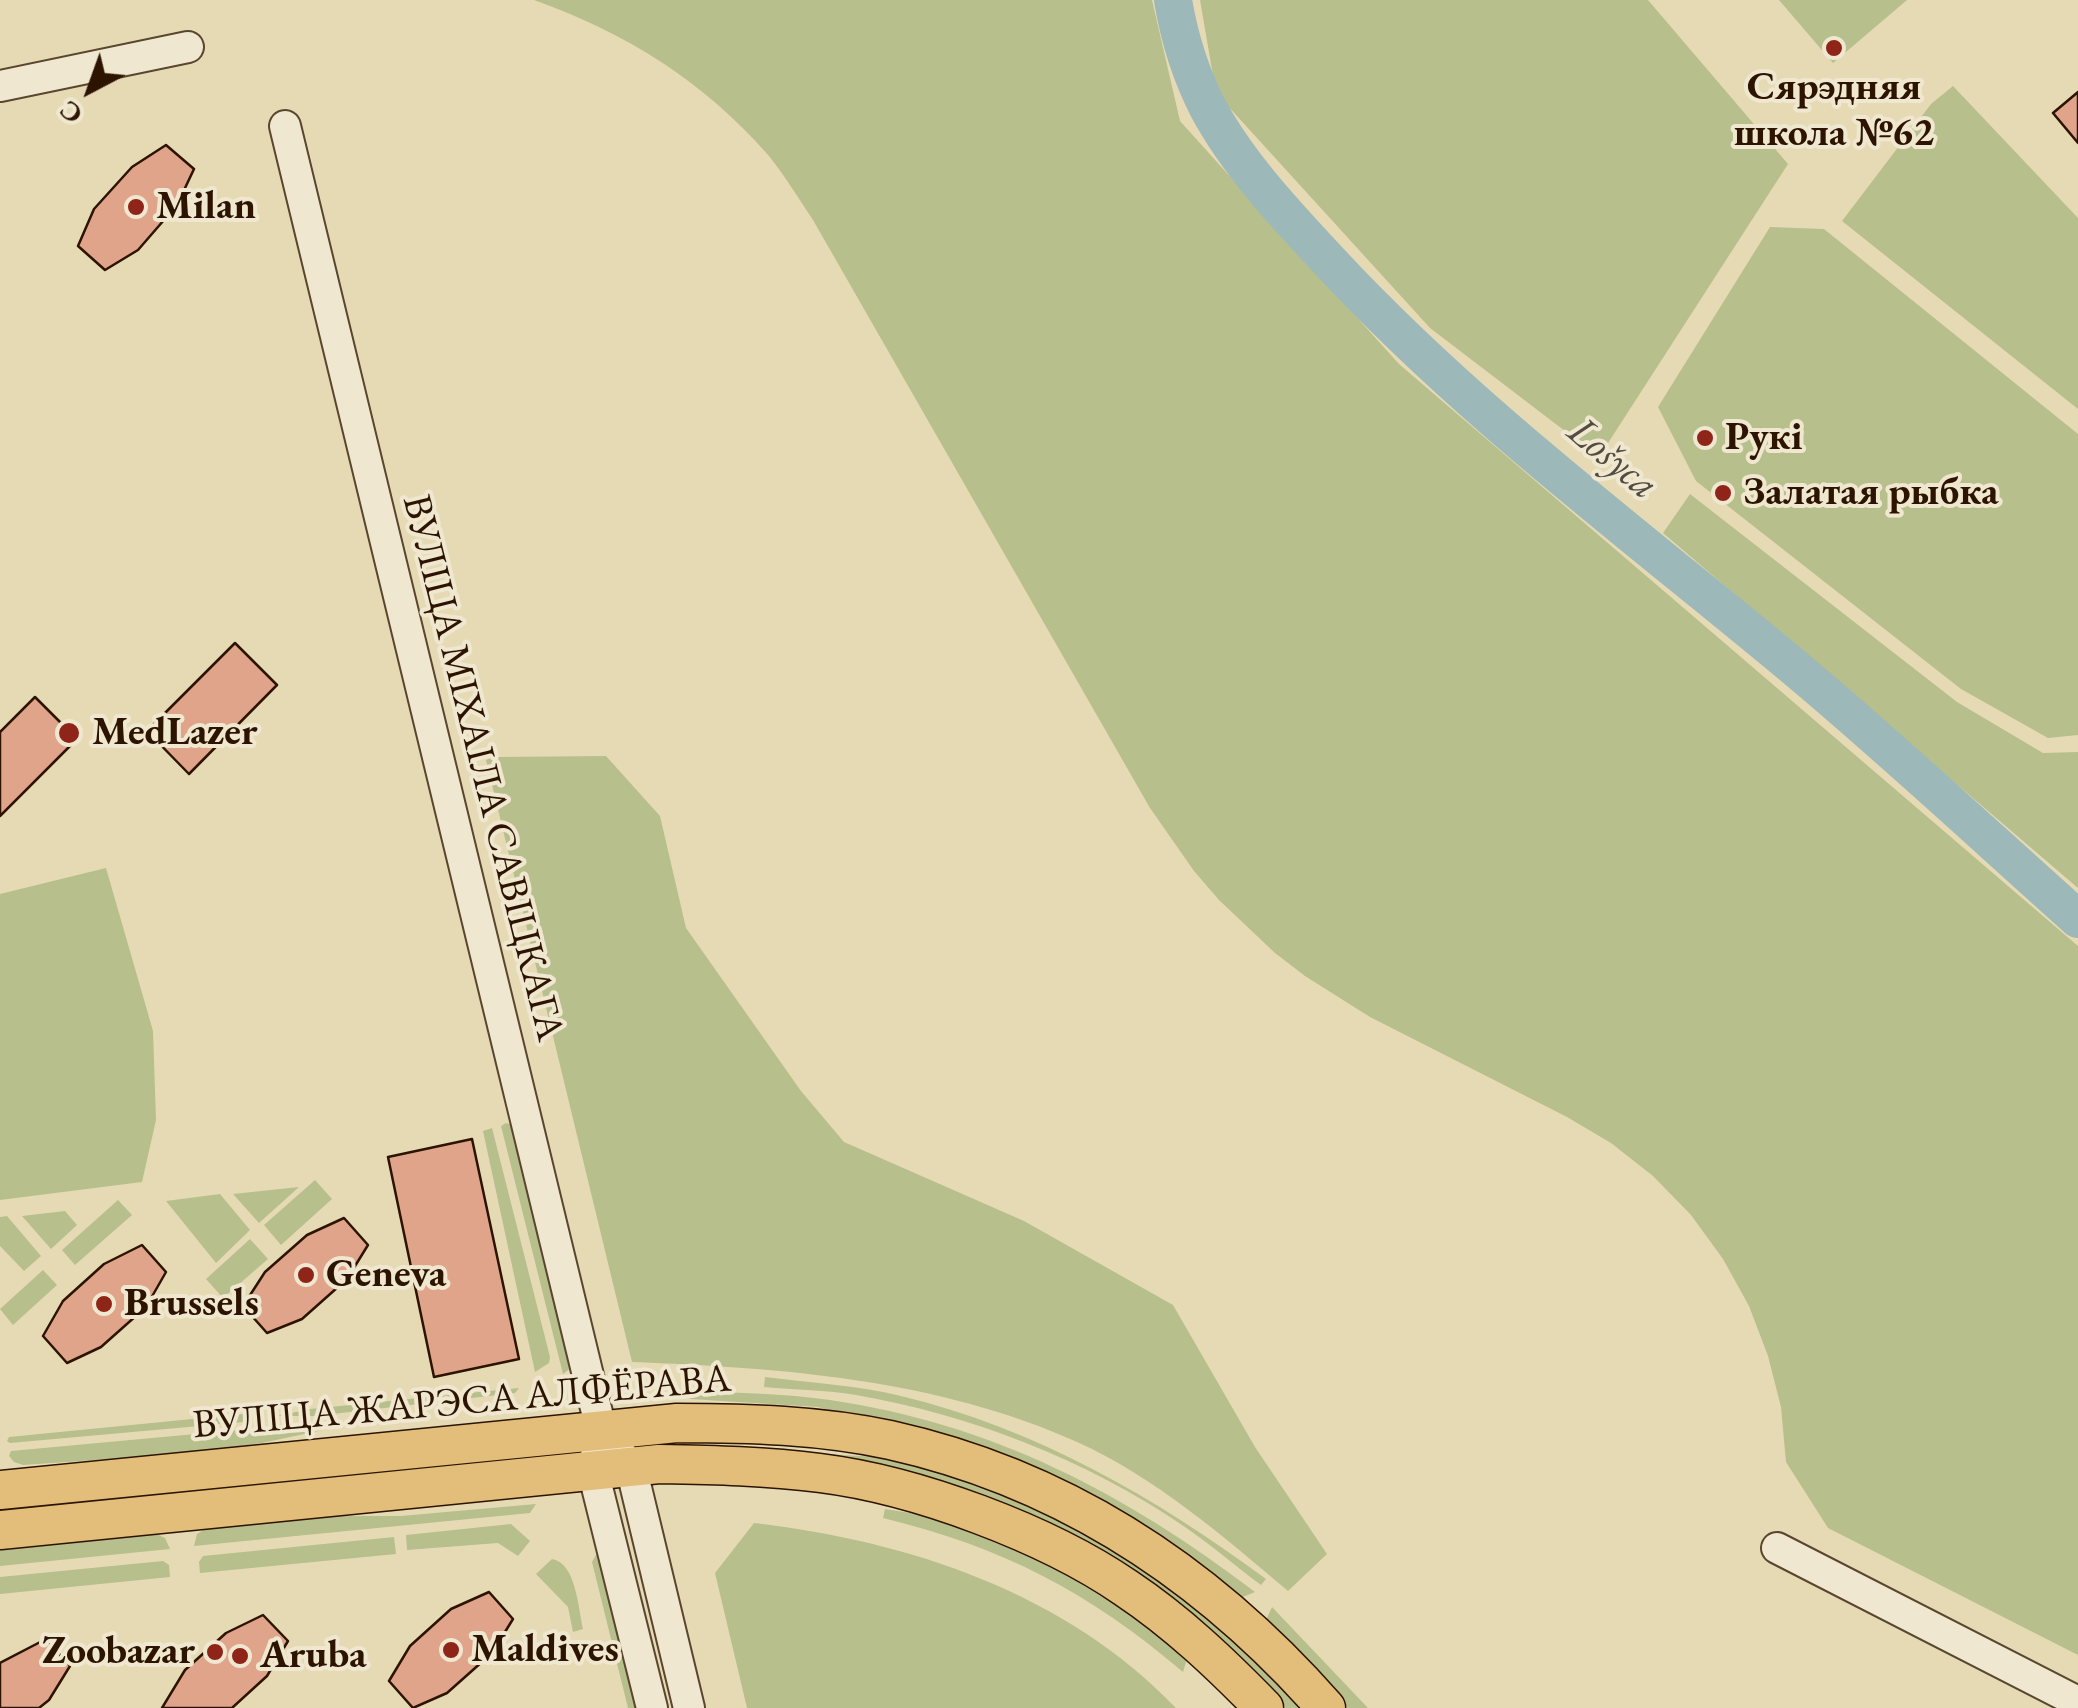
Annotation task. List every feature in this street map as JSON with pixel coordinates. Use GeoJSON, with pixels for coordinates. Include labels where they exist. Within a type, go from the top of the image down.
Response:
{"type":"FeatureCollection","features":[{"type":"Feature","properties":{"kind":"main road","name":"ВУЛІЦА ЖАРЭСА АЛФЁРАВА"},"geometry":{"type":"LineString","coordinates":[[0,1490],[677,1422],[740,1422],[889,1440],[1050,1494],[1144,1547],[1245,1623],[1326,1708]]}},
{"type":"Feature","properties":{"kind":"main road","name":"ВУЛІЦА ЖАРЭСА АЛФЁРАВА"},"geometry":{"type":"LineString","coordinates":[[0,1530],[630,1466],[740,1465],[823,1473],[934,1500],[1038,1538],[1125,1587],[1211,1654],[1264,1708]]}},
{"type":"Feature","properties":{"kind":"street"},"geometry":{"type":"LineString","coordinates":[[0,86],[188,47]]}},
{"type":"Feature","properties":{"kind":"street","name":"ВУЛІЦА МІХАІЛА САВІЦКАГА"},"geometry":{"type":"LineString","coordinates":[[286,126],[601,1429],[593,1471],[652,1708]]}},
{"type":"Feature","properties":{"kind":"street","name":"ВУЛІЦА МІХАІЛА САВІЦКАГА"},"geometry":{"type":"LineString","coordinates":[[601,1429],[630,1466],[689,1708]]}},
{"type":"Feature","properties":{"kind":"street"},"geometry":{"type":"LineString","coordinates":[[1777,1548],[2078,1702]]}},
{"type":"Feature","properties":{"kind":"green space"},"geometry":{"type":"Polygon","coordinates":[[[534,0],[1152,0],[1180,121],[1399,364],[2078,946],[2078,1655],[1828,1528],[1786,1462],[1781,1407],[1768,1356],[1749,1306],[1723,1259],[1691,1215],[1653,1176],[1611,1143],[1567,1117],[1370,1017],[1305,976],[1219,900],[1150,808],[813,220],[775,164],[717,104],[662,62],[601,28],[534,0]]]}},
{"type":"Feature","properties":{"kind":"green space"},"geometry":{"type":"Polygon","coordinates":[[[1200,0],[1648,0],[1788,164],[1599,457],[1430,328],[1216,93],[1200,0]]]}},
{"type":"Feature","properties":{"kind":"green space"},"geometry":{"type":"Polygon","coordinates":[[[1779,0],[1907,0],[1833,63],[1779,0]]]}},
{"type":"Feature","properties":{"kind":"green space"},"geometry":{"type":"Polygon","coordinates":[[[1953,86],[2078,218],[2078,409],[1842,221],[1931,104],[1953,86]]]}},
{"type":"Feature","properties":{"kind":"green space"},"geometry":{"type":"Polygon","coordinates":[[[1770,227],[1824,229],[2078,434],[2078,735],[2048,738],[1961,689],[1696,481],[1658,407],[1770,227]]]}},
{"type":"Feature","properties":{"kind":"green space"},"geometry":{"type":"Polygon","coordinates":[[[1690,494],[1957,702],[2043,753],[2078,752],[2078,888],[1663,533],[1690,494]]]}},
{"type":"Feature","properties":{"kind":"green space"},"geometry":{"type":"Polygon","coordinates":[[[606,756],[660,816],[686,928],[801,1091],[844,1142],[1024,1221],[1173,1305],[1255,1447],[1327,1554],[1288,1591],[1188,1509],[1134,1472],[1077,1442],[1024,1421],[970,1404],[859,1381],[746,1368],[632,1362],[486,760],[606,756]]]}},
{"type":"Feature","properties":{"kind":"green space"},"geometry":{"type":"Polygon","coordinates":[[[106,868],[153,1031],[156,1120],[142,1182],[0,1200],[0,894],[106,868]]]}},
{"type":"Feature","properties":{"kind":"green space"},"geometry":{"type":"Polygon","coordinates":[[[501,1126],[516,1126],[572,1367],[563,1374],[501,1126]]]}},
{"type":"Feature","properties":{"kind":"green space"},"geometry":{"type":"Polygon","coordinates":[[[492,1128],[550,1357],[549,1363],[535,1372],[483,1131],[492,1128]]]}},
{"type":"Feature","properties":{"kind":"green space"},"geometry":{"type":"Polygon","coordinates":[[[315,1180],[332,1199],[281,1245],[264,1225],[315,1180]]]}},
{"type":"Feature","properties":{"kind":"green space"},"geometry":{"type":"Polygon","coordinates":[[[299,1187],[259,1223],[233,1194],[299,1187]]]}},
{"type":"Feature","properties":{"kind":"green space"},"geometry":{"type":"Polygon","coordinates":[[[220,1194],[250,1230],[216,1263],[166,1201],[220,1194]]]}},
{"type":"Feature","properties":{"kind":"green space"},"geometry":{"type":"Polygon","coordinates":[[[118,1200],[132,1215],[75,1265],[62,1250],[118,1200]]]}},
{"type":"Feature","properties":{"kind":"green space"},"geometry":{"type":"Polygon","coordinates":[[[65,1211],[77,1225],[51,1249],[22,1216],[65,1211]]]}},
{"type":"Feature","properties":{"kind":"green space"},"geometry":{"type":"Polygon","coordinates":[[[7,1216],[41,1256],[24,1271],[0,1246],[0,1217],[7,1216]]]}},
{"type":"Feature","properties":{"kind":"green space"},"geometry":{"type":"Polygon","coordinates":[[[250,1239],[268,1259],[223,1298],[206,1279],[250,1239]]]}},
{"type":"Feature","properties":{"kind":"green space"},"geometry":{"type":"Polygon","coordinates":[[[43,1270],[57,1285],[13,1325],[0,1309],[43,1270]]]}},
{"type":"Feature","properties":{"kind":"green space"},"geometry":{"type":"Polygon","coordinates":[[[765,1377],[884,1392],[1000,1427],[1138,1494],[1266,1579],[1261,1585],[1192,1532],[1107,1480],[1025,1443],[898,1403],[845,1393],[764,1387],[765,1377]]]}},
{"type":"Feature","properties":{"kind":"green space"},"geometry":{"type":"Polygon","coordinates":[[[519,1388],[515,1393],[315,1416],[277,1416],[310,1409],[519,1388]]]}},
{"type":"Feature","properties":{"kind":"green space"},"geometry":{"type":"Polygon","coordinates":[[[694,1392],[830,1400],[890,1411],[1002,1445],[1106,1494],[1206,1556],[1255,1592],[1243,1597],[1232,1594],[873,1423],[818,1407],[690,1399],[694,1392]]]}},
{"type":"Feature","properties":{"kind":"green space"},"geometry":{"type":"Polygon","coordinates":[[[243,1414],[247,1420],[244,1422],[7,1441],[9,1437],[243,1414]]]}},
{"type":"Feature","properties":{"kind":"green space"},"geometry":{"type":"Polygon","coordinates":[[[304,1424],[323,1430],[182,1454],[23,1465],[9,1456],[11,1451],[304,1424]]]}},
{"type":"Feature","properties":{"kind":"green space"},"geometry":{"type":"Polygon","coordinates":[[[699,1447],[896,1458],[1015,1496],[1078,1527],[1196,1603],[1304,1708],[1286,1708],[1242,1663],[1139,1578],[699,1447]]]}},
{"type":"Feature","properties":{"kind":"green space"},"geometry":{"type":"Polygon","coordinates":[[[536,1504],[530,1513],[194,1546],[197,1534],[207,1528],[320,1516],[401,1516],[536,1504]]]}},
{"type":"Feature","properties":{"kind":"green space"},"geometry":{"type":"Polygon","coordinates":[[[885,1509],[955,1520],[1077,1575],[1174,1644],[1187,1659],[1183,1672],[1113,1618],[1043,1576],[967,1543],[883,1518],[885,1509]]]}},
{"type":"Feature","properties":{"kind":"green space"},"geometry":{"type":"Polygon","coordinates":[[[754,1523],[870,1543],[982,1579],[1085,1633],[1133,1668],[1176,1708],[747,1708],[715,1573],[754,1523]]]}},
{"type":"Feature","properties":{"kind":"green space"},"geometry":{"type":"Polygon","coordinates":[[[511,1524],[530,1541],[518,1556],[498,1543],[407,1550],[406,1535],[511,1524]]]}},
{"type":"Feature","properties":{"kind":"green space"},"geometry":{"type":"Polygon","coordinates":[[[155,1533],[165,1538],[170,1549],[0,1566],[0,1549],[155,1533]]]}},
{"type":"Feature","properties":{"kind":"green space"},"geometry":{"type":"Polygon","coordinates":[[[394,1537],[396,1554],[200,1573],[203,1556],[394,1537]]]}},
{"type":"Feature","properties":{"kind":"green space"},"geometry":{"type":"Polygon","coordinates":[[[597,1553],[602,1553],[640,1708],[628,1708],[592,1562],[597,1553]]]}},
{"type":"Feature","properties":{"kind":"green space"},"geometry":{"type":"Polygon","coordinates":[[[552,1559],[560,1562],[571,1577],[583,1629],[573,1632],[568,1607],[536,1574],[552,1559]]]}},
{"type":"Feature","properties":{"kind":"green space"},"geometry":{"type":"Polygon","coordinates":[[[163,1561],[169,1565],[170,1577],[0,1594],[0,1577],[163,1561]]]}},
{"type":"Feature","properties":{"kind":"green space"},"geometry":{"type":"Polygon","coordinates":[[[1272,1607],[1368,1708],[1348,1708],[1269,1627],[1267,1618],[1272,1607]]]}},
{"type":"Feature","properties":{"kind":"building"},"geometry":{"type":"Polygon","coordinates":[[[2078,92],[2078,143],[2053,113],[2078,92]]]}},
{"type":"Feature","properties":{"kind":"building","name":"Milan"},"geometry":{"type":"Polygon","coordinates":[[[166,145],[194,169],[177,205],[138,250],[105,270],[78,246],[94,209],[132,167],[166,145]]]}},
{"type":"Feature","properties":{"kind":"building"},"geometry":{"type":"Polygon","coordinates":[[[235,643],[277,685],[189,774],[147,731],[235,643]]]}},
{"type":"Feature","properties":{"kind":"building"},"geometry":{"type":"Polygon","coordinates":[[[35,697],[77,739],[0,816],[0,732],[35,697]]]}},
{"type":"Feature","properties":{"kind":"building"},"geometry":{"type":"Polygon","coordinates":[[[472,1139],[519,1359],[434,1377],[388,1157],[472,1139]]]}},
{"type":"Feature","properties":{"kind":"building","name":"Geneva"},"geometry":{"type":"Polygon","coordinates":[[[344,1218],[368,1245],[347,1279],[302,1319],[267,1333],[243,1306],[265,1272],[307,1235],[344,1218]]]}},
{"type":"Feature","properties":{"kind":"building","name":"Brussels"},"geometry":{"type":"Polygon","coordinates":[[[142,1245],[166,1272],[146,1307],[101,1347],[67,1363],[43,1336],[63,1301],[104,1264],[142,1245]]]}},
{"type":"Feature","properties":{"kind":"building","name":"Maldives"},"geometry":{"type":"Polygon","coordinates":[[[489,1592],[513,1619],[492,1653],[447,1693],[413,1708],[389,1681],[410,1646],[451,1609],[489,1592]]]}},
{"type":"Feature","properties":{"kind":"building","name":"Aruba"},"geometry":{"type":"Polygon","coordinates":[[[263,1615],[288,1641],[267,1676],[232,1708],[162,1708],[185,1670],[226,1633],[263,1615]]]}},
{"type":"Feature","properties":{"kind":"building"},"geometry":{"type":"Polygon","coordinates":[[[46,1639],[70,1666],[49,1700],[39,1708],[0,1708],[0,1663],[46,1639]]]}},
{"type":"Feature","properties":{"kind":"waterway","name":"Lošyca"},"geometry":{"type":"LineString","coordinates":[[1173,0],[1191,69],[1220,129],[1280,207],[1383,317],[1497,422],[1831,699],[2078,919]]}},
{"type":"Feature","properties":{"kind":"place","name":"Сярэдняя школа №62"},"geometry":{"type":"Point","coordinates":[1834,48]}},
{"type":"Feature","properties":{"kind":"place","name":"Milan"},"geometry":{"type":"Point","coordinates":[136,207]}},
{"type":"Feature","properties":{"kind":"place","name":"Рукі"},"geometry":{"type":"Point","coordinates":[1705,438]}},
{"type":"Feature","properties":{"kind":"place","name":"Залатая рыбка"},"geometry":{"type":"Point","coordinates":[1723,493]}},
{"type":"Feature","properties":{"kind":"place","name":"MedLazer"},"geometry":{"type":"Point","coordinates":[69,733]}},
{"type":"Feature","properties":{"kind":"place","name":"Geneva"},"geometry":{"type":"Point","coordinates":[306,1275]}},
{"type":"Feature","properties":{"kind":"place","name":"Brussels"},"geometry":{"type":"Point","coordinates":[104,1304]}},
{"type":"Feature","properties":{"kind":"place","name":"Maldives"},"geometry":{"type":"Point","coordinates":[451,1650]}},
{"type":"Feature","properties":{"kind":"place","name":"Zoobazar"},"geometry":{"type":"Point","coordinates":[215,1652]}},
{"type":"Feature","properties":{"kind":"place","name":"Aruba"},"geometry":{"type":"Point","coordinates":[240,1656]}}]}
